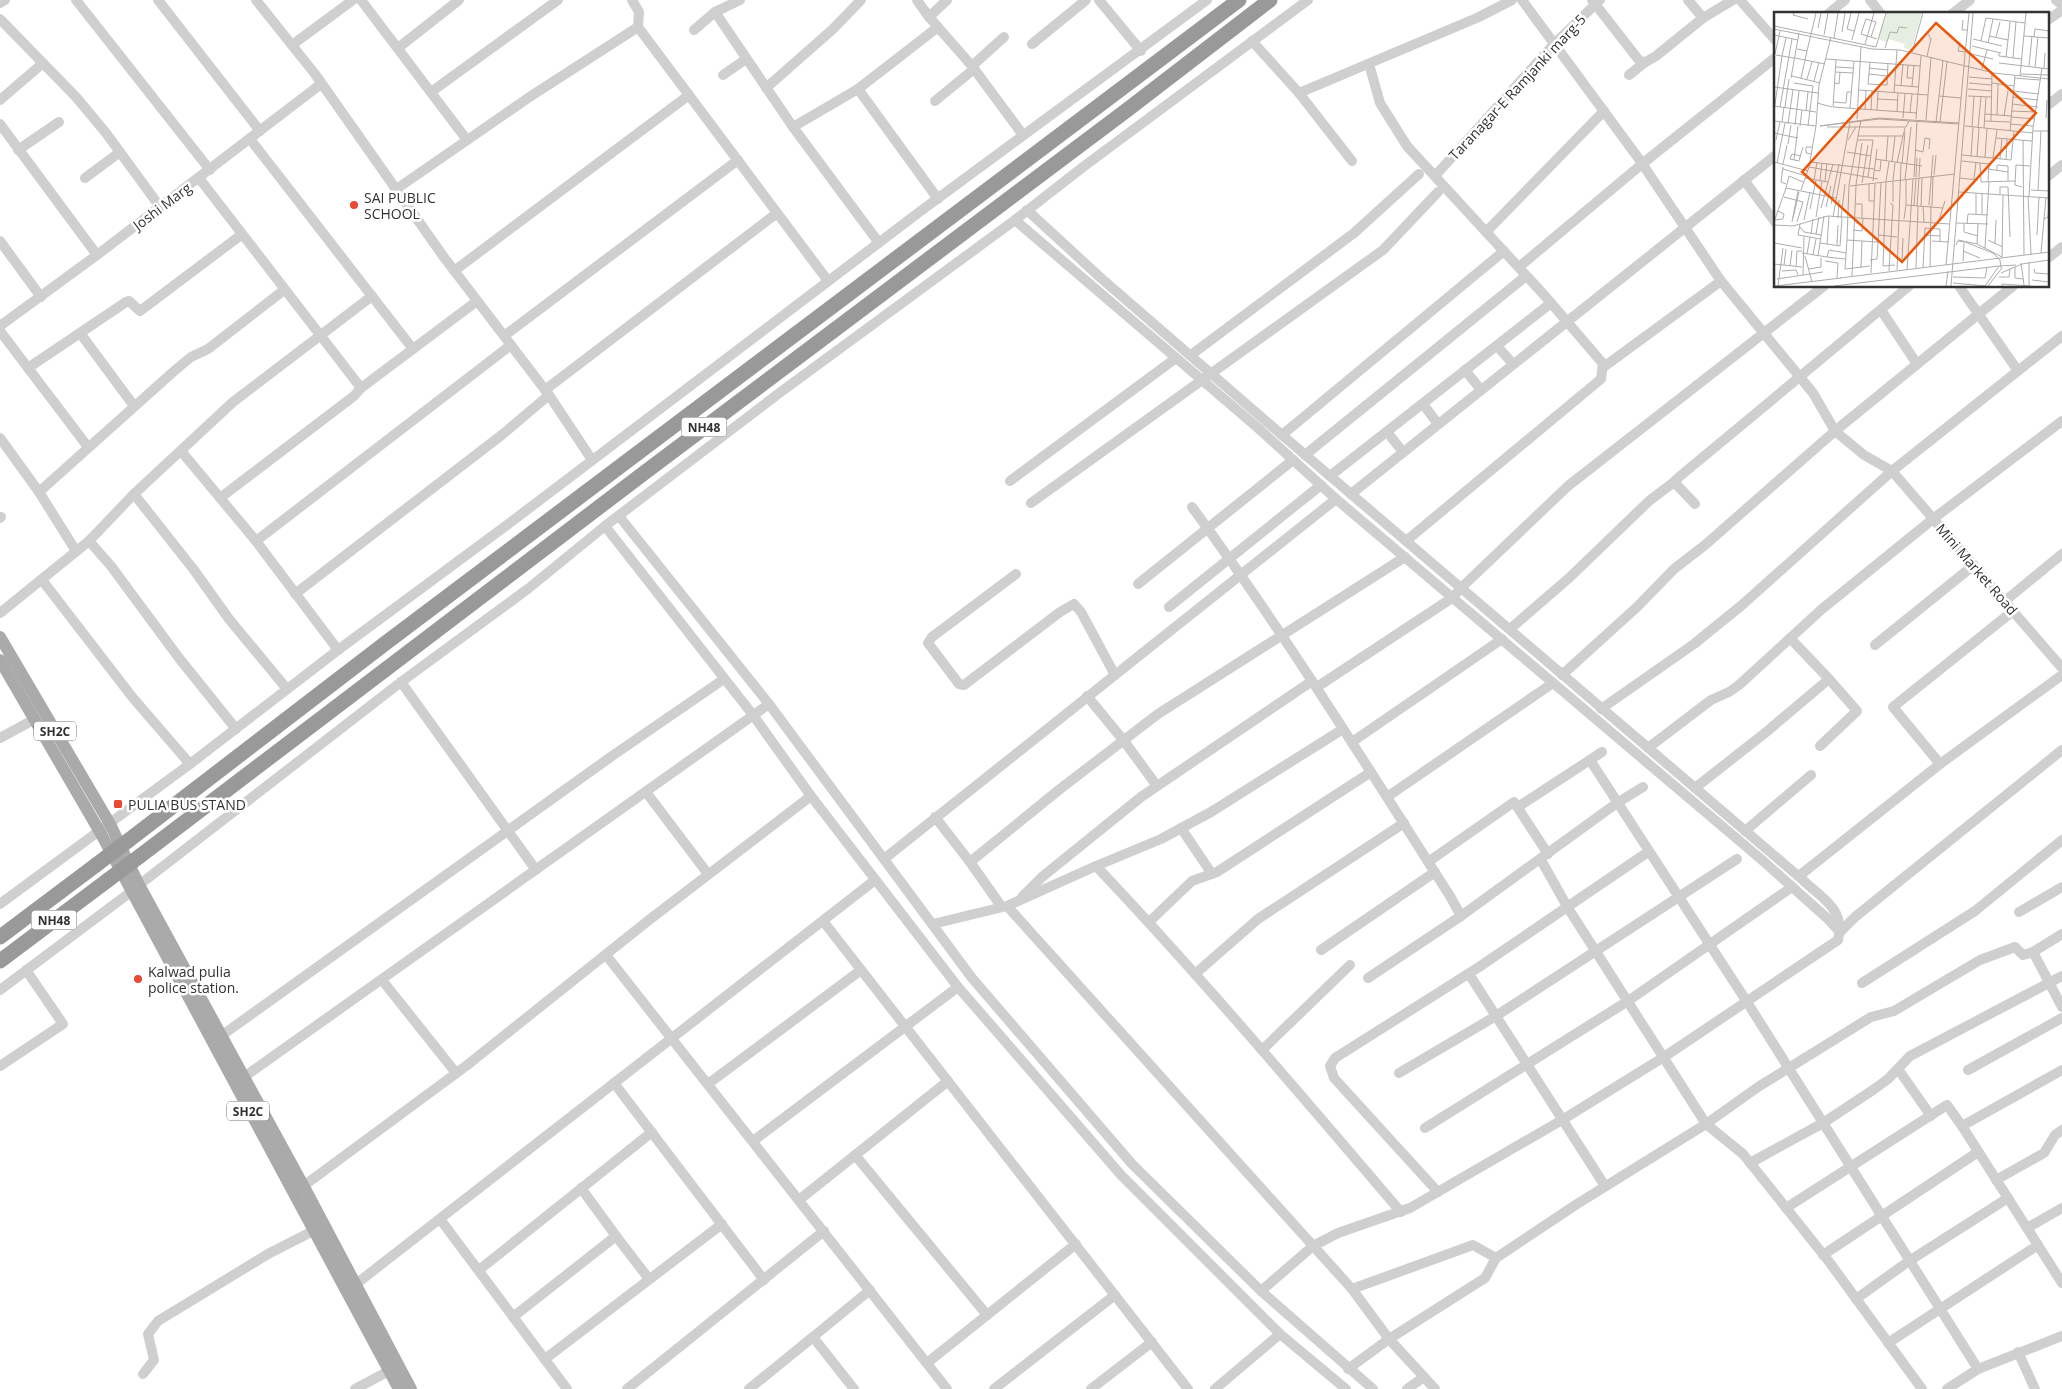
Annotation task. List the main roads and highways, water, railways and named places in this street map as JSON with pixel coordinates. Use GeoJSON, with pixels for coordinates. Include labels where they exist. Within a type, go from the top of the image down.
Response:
{"type":"FeatureCollection","features":[{"type":"Feature","properties":{"kind":"highway","name":"NH48"},"geometry":{"type":"LineString","coordinates":[[0,937],[403,630],[1239,0]]}},
{"type":"Feature","properties":{"kind":"highway","name":"NH48"},"geometry":{"type":"LineString","coordinates":[[0,961],[1270,0]]}},
{"type":"Feature","properties":{"kind":"main road","name":"SH2C"},"geometry":{"type":"LineString","coordinates":[[0,637],[105,828],[292,1193],[399,1389]]}},
{"type":"Feature","properties":{"kind":"main road","name":"SH2C"},"geometry":{"type":"LineString","coordinates":[[0,660],[105,828]]}},
{"type":"Feature","properties":{"kind":"main road","name":"SH2C"},"geometry":{"type":"LineString","coordinates":[[136,888],[222,1036],[411,1389]]}},
{"type":"Feature","properties":{"kind":"place","name":"SAI PUBLIC SCHOOL"},"geometry":{"type":"Point","coordinates":[354,205]}},
{"type":"Feature","properties":{"kind":"place","name":"PULIA BUS STAND"},"geometry":{"type":"Point","coordinates":[118,804]}},
{"type":"Feature","properties":{"kind":"place","name":"Kalwad pulia police station."},"geometry":{"type":"Point","coordinates":[138,979]}}]}
